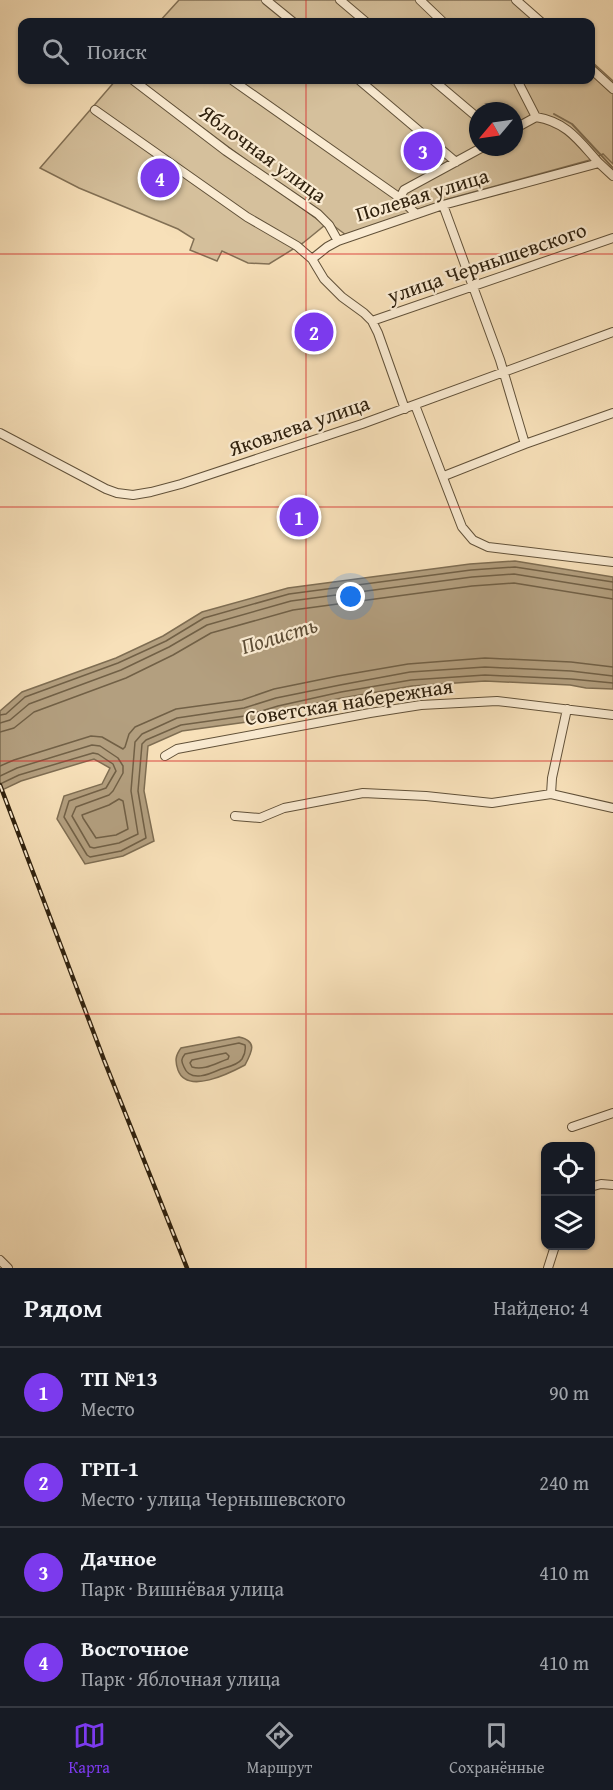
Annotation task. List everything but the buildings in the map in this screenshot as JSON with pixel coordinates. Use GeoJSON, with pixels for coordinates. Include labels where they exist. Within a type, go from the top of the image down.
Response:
{"type":"FeatureCollection","features":[{"type":"Feature","properties":{"kind":"street"},"geometry":{"type":"LineString","coordinates":[[266,0],[287,18]]}},
{"type":"Feature","properties":{"kind":"street"},"geometry":{"type":"LineString","coordinates":[[340,0],[361,18]]}},
{"type":"Feature","properties":{"kind":"street"},"geometry":{"type":"LineString","coordinates":[[420,0],[439,18]]}},
{"type":"Feature","properties":{"kind":"street"},"geometry":{"type":"LineString","coordinates":[[516,0],[536,18]]}},
{"type":"Feature","properties":{"kind":"street"},"geometry":{"type":"LineString","coordinates":[[595,72],[613,89]]}},
{"type":"Feature","properties":{"kind":"street","name":"Яблочная улица"},"geometry":{"type":"LineString","coordinates":[[138,84],[226,151],[318,214],[329,225],[338,241]]}},
{"type":"Feature","properties":{"kind":"street"},"geometry":{"type":"LineString","coordinates":[[238,84],[400,198],[416,214]]}},
{"type":"Feature","properties":{"kind":"street"},"geometry":{"type":"LineString","coordinates":[[364,84],[456,162]]}},
{"type":"Feature","properties":{"kind":"street"},"geometry":{"type":"LineString","coordinates":[[438,84],[469,110]]}},
{"type":"Feature","properties":{"kind":"street"},"geometry":{"type":"LineString","coordinates":[[519,84],[536,117]]}},
{"type":"Feature","properties":{"kind":"street"},"geometry":{"type":"LineString","coordinates":[[95,110],[247,217],[281,235],[312,259],[324,279],[372,321],[405,409]]}},
{"type":"Feature","properties":{"kind":"street"},"geometry":{"type":"LineString","coordinates":[[523,124],[536,117],[555,122],[570,131],[613,176]]}},
{"type":"Feature","properties":{"kind":"street"},"geometry":{"type":"LineString","coordinates":[[400,198],[404,190],[469,155]]}},
{"type":"Feature","properties":{"kind":"street","name":"Полевая улица"},"geometry":{"type":"LineString","coordinates":[[312,259],[338,241],[416,214],[599,163]]}},
{"type":"Feature","properties":{"kind":"street"},"geometry":{"type":"LineString","coordinates":[[443,205],[503,371],[525,444]]}},
{"type":"Feature","properties":{"kind":"street","name":"улица Чернышевского"},"geometry":{"type":"LineString","coordinates":[[372,321],[613,238]]}},
{"type":"Feature","properties":{"kind":"street","name":"Яковлева улица"},"geometry":{"type":"LineString","coordinates":[[0,434],[106,489],[133,495],[182,484],[405,409],[613,332]]}},
{"type":"Feature","properties":{"kind":"street"},"geometry":{"type":"LineString","coordinates":[[416,405],[462,527],[472,540],[488,547],[613,561]]}},
{"type":"Feature","properties":{"kind":"street"},"geometry":{"type":"LineString","coordinates":[[444,477],[613,412]]}},
{"type":"Feature","properties":{"kind":"street","name":"Советская набережная"},"geometry":{"type":"LineString","coordinates":[[165,756],[177,749],[421,705],[497,701],[613,715]]}},
{"type":"Feature","properties":{"kind":"street"},"geometry":{"type":"LineString","coordinates":[[551,794],[552,778],[567,709]]}},
{"type":"Feature","properties":{"kind":"street"},"geometry":{"type":"LineString","coordinates":[[236,816],[260,818],[284,808],[363,793],[426,796],[492,803],[551,794],[613,808]]}},
{"type":"Feature","properties":{"kind":"street"},"geometry":{"type":"LineString","coordinates":[[572,1127],[613,1113]]}},
{"type":"Feature","properties":{"kind":"street"},"geometry":{"type":"LineString","coordinates":[[595,1186],[613,1185]]}},
{"type":"Feature","properties":{"kind":"street"},"geometry":{"type":"LineString","coordinates":[[548,1268],[553,1250]]}},
{"type":"Feature","properties":{"kind":"street"},"geometry":{"type":"LineString","coordinates":[[0,1260],[8,1268]]}},
{"type":"Feature","properties":{"kind":"shaded area"},"geometry":{"type":"Polygon","coordinates":[[[179,0],[521,0],[542,18],[163,18],[179,0]]]}},
{"type":"Feature","properties":{"kind":"shaded area"},"geometry":{"type":"Polygon","coordinates":[[[595,65],[613,81],[613,164],[603,154],[590,160],[448,199],[346,235],[144,84],[595,84],[595,65]]]}},
{"type":"Feature","properties":{"kind":"shaded area"},"geometry":{"type":"Polygon","coordinates":[[[113,84],[132,84],[325,225],[303,243],[269,264],[248,263],[222,251],[217,261],[190,250],[194,239],[178,229],[79,188],[40,168],[113,84]]]}},
{"type":"Feature","properties":{"kind":"water","name":"Полисть"},"geometry":{"type":"Polygon","coordinates":[[[515,561],[613,577],[613,689],[485,681],[412,686],[279,711],[247,722],[182,731],[148,746],[144,791],[154,841],[123,856],[85,864],[57,819],[64,796],[102,784],[110,768],[94,759],[21,781],[0,791],[0,711],[22,692],[116,658],[163,636],[202,612],[288,588],[470,564],[515,561]]]}},
{"type":"Feature","properties":{"kind":"water"},"geometry":{"type":"Polygon","coordinates":[[[239,1037],[249,1041],[252,1048],[245,1065],[220,1077],[199,1082],[183,1077],[178,1070],[176,1059],[181,1048],[239,1037]]]}},
{"type":"Feature","properties":{"kind":"waterway"},"geometry":{"type":"LineString","coordinates":[[554,114],[572,124],[613,168]]}},
{"type":"Feature","properties":{"kind":"railway"},"geometry":{"type":"LineString","coordinates":[[0,785],[104,1060],[187,1268]]}},
{"type":"Feature","properties":{"kind":"place","name":"Дачное"},"geometry":{"type":"Point","coordinates":[423,151]}},
{"type":"Feature","properties":{"kind":"place","name":"Восточное"},"geometry":{"type":"Point","coordinates":[160,178]}},
{"type":"Feature","properties":{"kind":"place","name":"ГРП-1"},"geometry":{"type":"Point","coordinates":[314,332]}},
{"type":"Feature","properties":{"kind":"place","name":"ТП №13"},"geometry":{"type":"Point","coordinates":[299,517]}}]}
